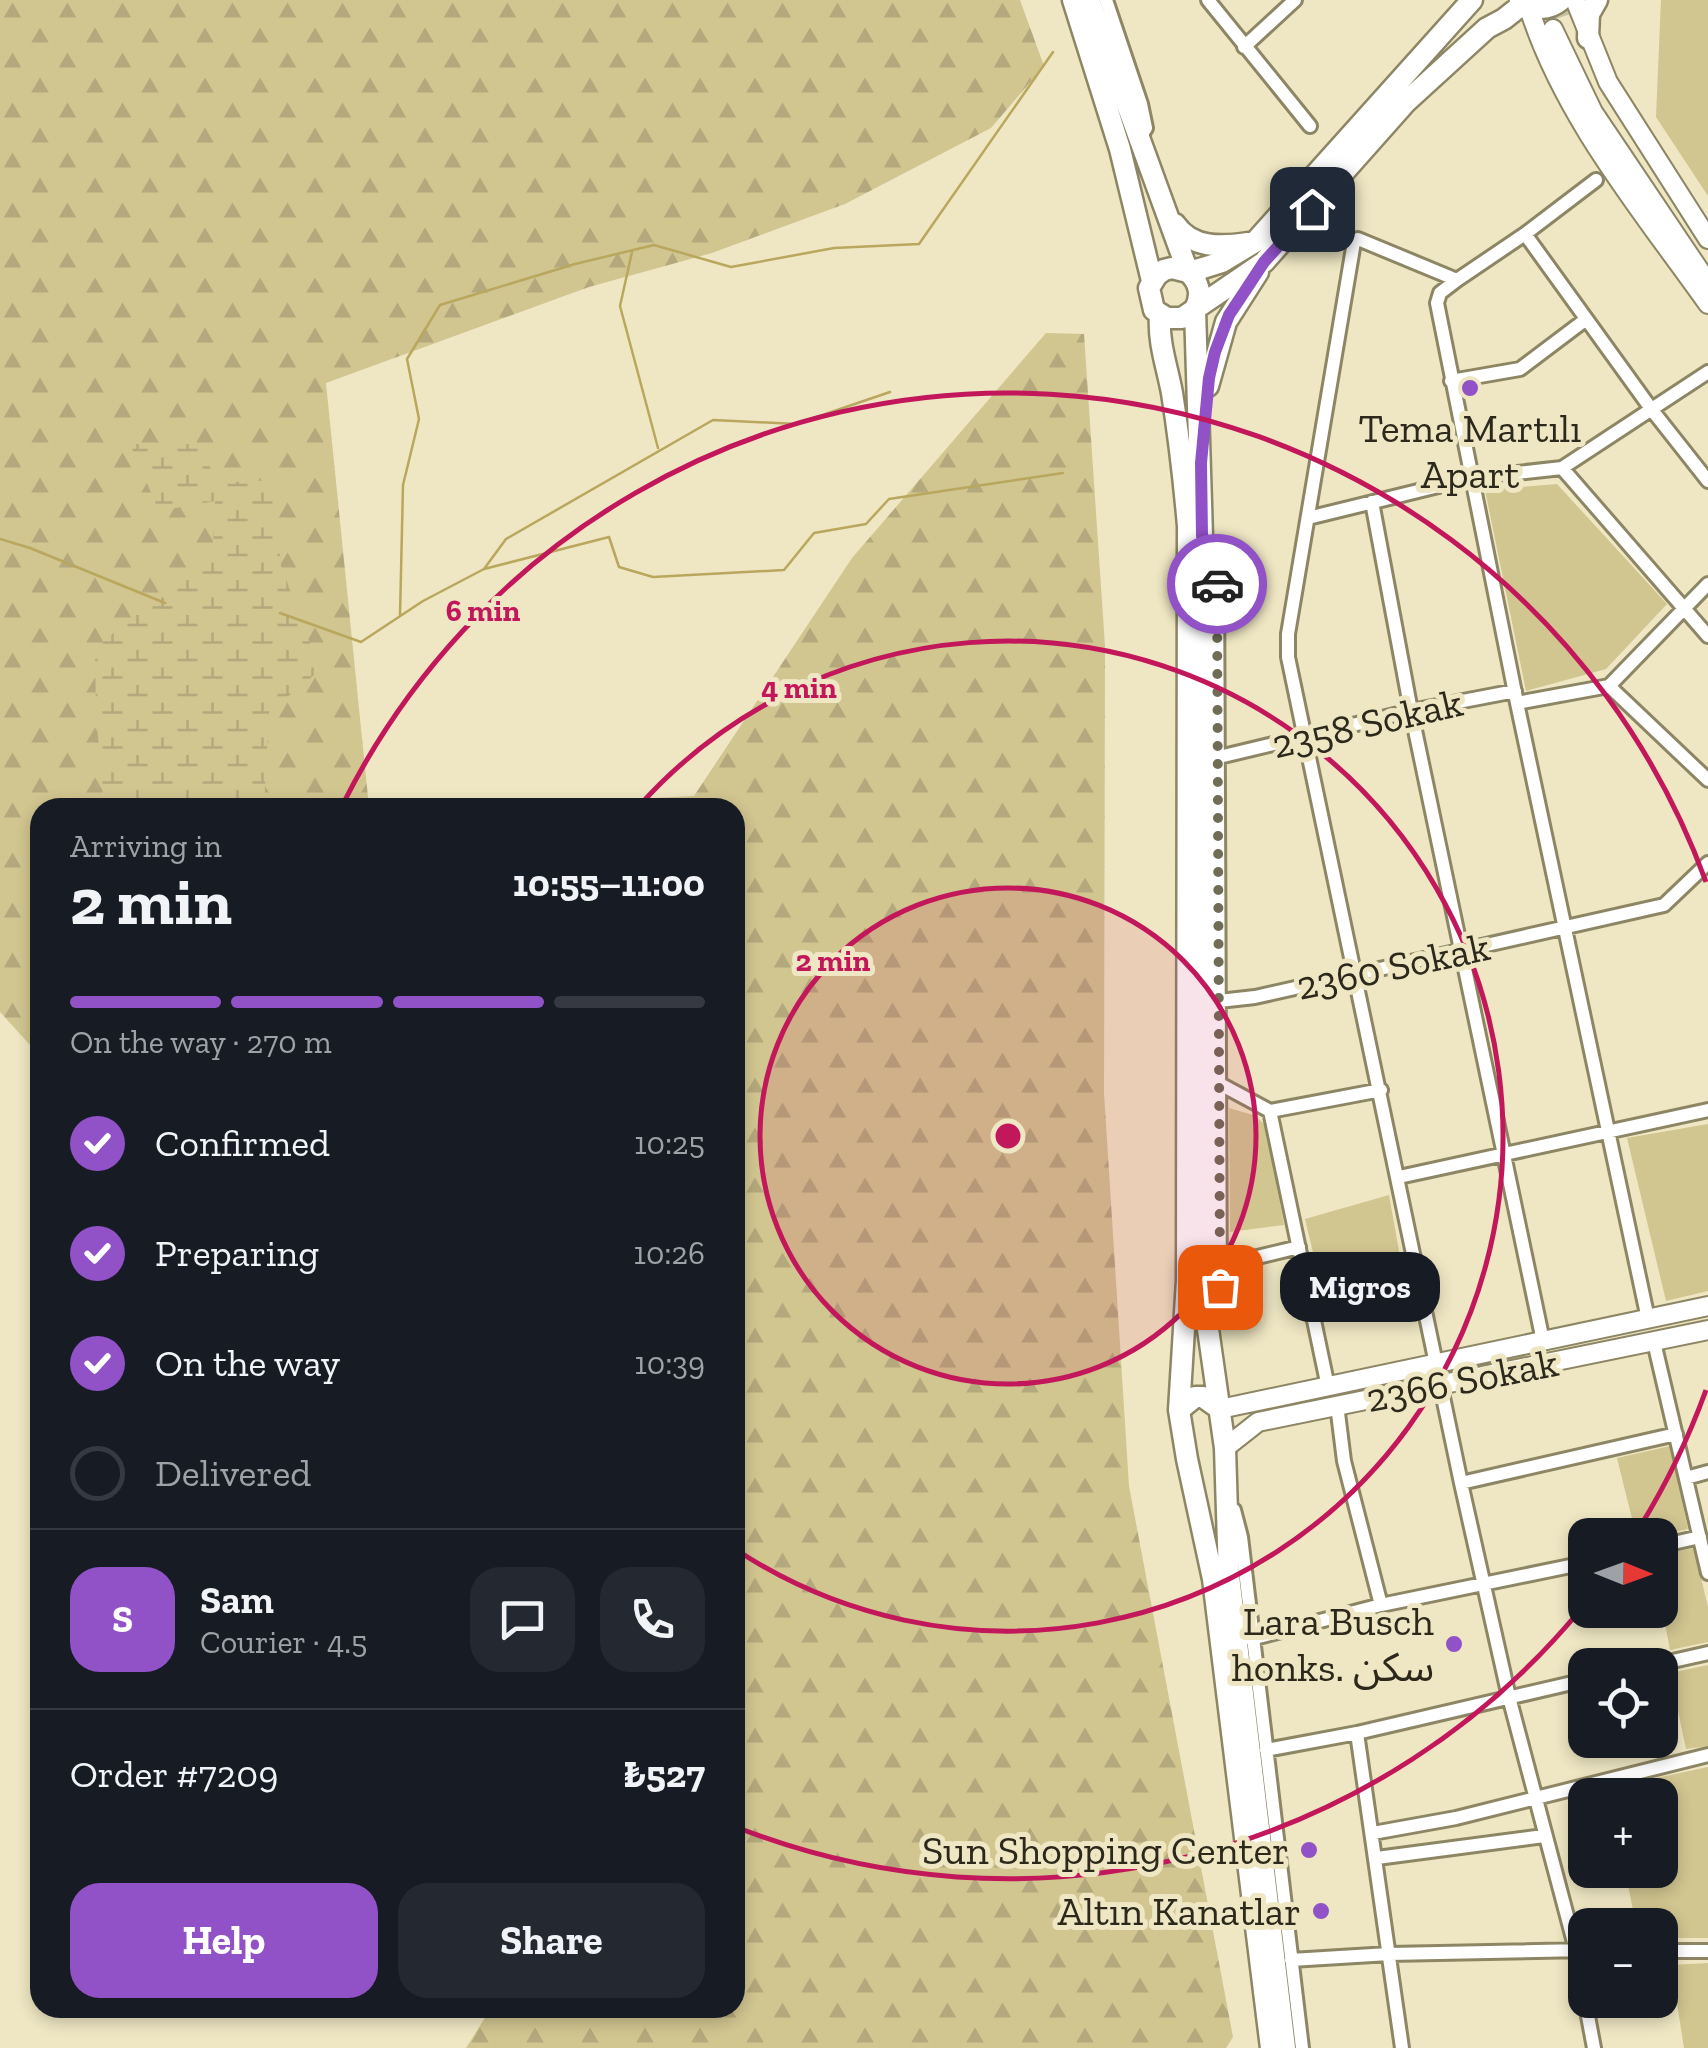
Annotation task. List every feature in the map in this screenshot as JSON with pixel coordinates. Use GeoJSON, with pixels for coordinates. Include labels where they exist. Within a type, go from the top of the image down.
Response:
{"type":"FeatureCollection","features":[{"type":"Feature","properties":{"kind":"main road"},"geometry":{"type":"LineString","coordinates":[[1073,0],[1120,150],[1152,281],[1148,296],[1160,315],[1158,337],[1184,469],[1188,526],[1187,1280],[1180,1410],[1213,1579],[1271,2048]]}},
{"type":"Feature","properties":{"kind":"main road"},"geometry":{"type":"LineString","coordinates":[[1089,0],[1106,28],[1139,138],[1188,272],[1198,285],[1199,302],[1195,309],[1202,536],[1204,1280],[1226,1448],[1229,1576],[1285,2048]]}},
{"type":"Feature","properties":{"kind":"main road"},"geometry":{"type":"LineString","coordinates":[[1152,281],[1164,270],[1188,272],[1222,262],[1255,242],[1472,0]]}},
{"type":"Feature","properties":{"kind":"main road"},"geometry":{"type":"LineString","coordinates":[[1201,463],[1215,352],[1229,315],[1264,262],[1406,102],[1487,28],[1524,3],[1548,8],[1561,0]]}},
{"type":"Feature","properties":{"kind":"main road"},"geometry":{"type":"LineString","coordinates":[[1588,38],[1589,14],[1597,0]]}},
{"type":"Feature","properties":{"kind":"main road"},"geometry":{"type":"LineString","coordinates":[[1170,218],[1181,233],[1202,244],[1255,242]]}},
{"type":"Feature","properties":{"kind":"main road"},"geometry":{"type":"LineString","coordinates":[[1160,315],[1175,320],[1264,262]]}},
{"type":"Feature","properties":{"kind":"main road"},"geometry":{"type":"LineString","coordinates":[[1180,1410],[1195,1397],[1220,1408]]}},
{"type":"Feature","properties":{"kind":"main road"},"geometry":{"type":"LineString","coordinates":[[1186,1450],[1207,1459],[1226,1448]]}},
{"type":"Feature","properties":{"kind":"street"},"geometry":{"type":"LineString","coordinates":[[1106,0],[1106,28]]}},
{"type":"Feature","properties":{"kind":"street"},"geometry":{"type":"LineString","coordinates":[[1208,0],[1310,126]]}},
{"type":"Feature","properties":{"kind":"street"},"geometry":{"type":"LineString","coordinates":[[1244,47],[1295,0]]}},
{"type":"Feature","properties":{"kind":"street"},"geometry":{"type":"LineString","coordinates":[[1574,0],[1588,38],[1633,125],[1708,239]]}},
{"type":"Feature","properties":{"kind":"street"},"geometry":{"type":"LineString","coordinates":[[1524,3],[1562,88],[1612,168],[1708,304]]}},
{"type":"Feature","properties":{"kind":"street"},"geometry":{"type":"LineString","coordinates":[[1708,271],[1600,108],[1558,27],[1592,112],[1708,283]]}},
{"type":"Feature","properties":{"kind":"street"},"geometry":{"type":"LineString","coordinates":[[1596,180],[1440,293],[1437,304],[1648,1319]]}},
{"type":"Feature","properties":{"kind":"street"},"geometry":{"type":"LineString","coordinates":[[1525,234],[1708,481]]}},
{"type":"Feature","properties":{"kind":"street"},"geometry":{"type":"LineString","coordinates":[[1457,280],[1358,239],[1354,242],[1288,634],[1288,657],[1461,1483],[1509,1697],[1544,1836],[1568,1912]]}},
{"type":"Feature","properties":{"kind":"street"},"geometry":{"type":"LineString","coordinates":[[1451,380],[1520,369],[1586,320]]}},
{"type":"Feature","properties":{"kind":"street"},"geometry":{"type":"LineString","coordinates":[[1308,518],[1472,478],[1562,468],[1708,372]]}},
{"type":"Feature","properties":{"kind":"street"},"geometry":{"type":"LineString","coordinates":[[1562,468],[1708,636]]}},
{"type":"Feature","properties":{"kind":"street"},"geometry":{"type":"LineString","coordinates":[[1372,502],[1411,711],[1542,1341]]}},
{"type":"Feature","properties":{"kind":"street"},"geometry":{"type":"LineString","coordinates":[[1202,536],[1217,556],[1219,758],[1220,1308],[1208,1332]]}},
{"type":"Feature","properties":{"kind":"street"},"geometry":{"type":"LineString","coordinates":[[1708,584],[1608,686],[1708,780]]}},
{"type":"Feature","properties":{"kind":"street","name":"2358 Sokak"},"geometry":{"type":"LineString","coordinates":[[1219,758],[1411,711],[1608,686]]}},
{"type":"Feature","properties":{"kind":"street","name":"2360 Sokak"},"geometry":{"type":"LineString","coordinates":[[1218,1001],[1255,997],[1664,906],[1708,863]]}},
{"type":"Feature","properties":{"kind":"street"},"geometry":{"type":"LineString","coordinates":[[1218,1083],[1270,1111],[1381,1090]]}},
{"type":"Feature","properties":{"kind":"street"},"geometry":{"type":"LineString","coordinates":[[1399,1177],[1708,1110]]}},
{"type":"Feature","properties":{"kind":"street"},"geometry":{"type":"LineString","coordinates":[[1270,1111],[1328,1386]]}},
{"type":"Feature","properties":{"kind":"street"},"geometry":{"type":"LineString","coordinates":[[1220,1266],[1299,1247]]}},
{"type":"Feature","properties":{"kind":"street","name":"2366 Sokak"},"geometry":{"type":"LineString","coordinates":[[1220,1408],[1708,1306]]}},
{"type":"Feature","properties":{"kind":"street","name":"2366 Sokak"},"geometry":{"type":"LineString","coordinates":[[1226,1448],[1258,1422],[1708,1330]]}},
{"type":"Feature","properties":{"kind":"street"},"geometry":{"type":"LineString","coordinates":[[1654,1342],[1708,1572]]}},
{"type":"Feature","properties":{"kind":"street"},"geometry":{"type":"LineString","coordinates":[[1337,1405],[1344,1461],[1381,1606]]}},
{"type":"Feature","properties":{"kind":"street"},"geometry":{"type":"LineString","coordinates":[[1461,1483],[1676,1434]]}},
{"type":"Feature","properties":{"kind":"street"},"geometry":{"type":"LineString","coordinates":[[1686,1478],[1708,1472]]}},
{"type":"Feature","properties":{"kind":"street"},"geometry":{"type":"LineString","coordinates":[[1226,1483],[1241,1537],[1302,2048]]}},
{"type":"Feature","properties":{"kind":"street"},"geometry":{"type":"LineString","coordinates":[[1678,1542],[1700,1538]]}},
{"type":"Feature","properties":{"kind":"street"},"geometry":{"type":"LineString","coordinates":[[1251,1640],[1381,1606],[1568,1566]]}},
{"type":"Feature","properties":{"kind":"street"},"geometry":{"type":"LineString","coordinates":[[1678,1660],[1708,1654]]}},
{"type":"Feature","properties":{"kind":"street"},"geometry":{"type":"LineString","coordinates":[[1266,1750],[1568,1684]]}},
{"type":"Feature","properties":{"kind":"street"},"geometry":{"type":"LineString","coordinates":[[1357,1732],[1402,2048]]}},
{"type":"Feature","properties":{"kind":"street"},"geometry":{"type":"LineString","coordinates":[[1373,1833],[1535,1800],[1708,1755]]}},
{"type":"Feature","properties":{"kind":"street"},"geometry":{"type":"LineString","coordinates":[[1376,1858],[1544,1836]]}},
{"type":"Feature","properties":{"kind":"street"},"geometry":{"type":"LineString","coordinates":[[1291,1960],[1568,1950]]}},
{"type":"Feature","properties":{"kind":"street"},"geometry":{"type":"LineString","coordinates":[[1678,1950],[1708,1951]]}},
{"type":"Feature","properties":{"kind":"street"},"geometry":{"type":"LineString","coordinates":[[1588,2018],[1594,2048]]}},
{"type":"Feature","properties":{"kind":"green space"},"geometry":{"type":"Polygon","coordinates":[[[0,0],[1020,0],[1044,66],[991,128],[845,204],[712,253],[589,287],[326,383],[368,798],[30,798],[30,1045],[0,1012],[0,0]]]}},
{"type":"Feature","properties":{"kind":"green space"},"geometry":{"type":"Polygon","coordinates":[[[1661,0],[1708,0],[1708,196],[1656,117],[1661,0]]]}},
{"type":"Feature","properties":{"kind":"green space"},"geometry":{"type":"Polygon","coordinates":[[[1046,333],[1084,334],[1105,646],[1104,1093],[1129,1486],[1233,2037],[1226,2048],[466,2048],[485,2018],[745,2018],[745,798],[653,798],[694,796],[852,558],[1046,333]]]}},
{"type":"Feature","properties":{"kind":"green space"},"geometry":{"type":"Polygon","coordinates":[[[130,444],[200,444],[217,483],[271,480],[281,566],[320,670],[269,712],[264,798],[103,798],[95,649],[213,548],[215,501],[159,511],[130,444]]]}},
{"type":"Feature","properties":{"kind":"green space"},"geometry":{"type":"Polygon","coordinates":[[[1557,484],[1667,604],[1606,669],[1526,691],[1485,490],[1557,484]]]}},
{"type":"Feature","properties":{"kind":"green space"},"geometry":{"type":"Polygon","coordinates":[[[1229,1108],[1256,1116],[1266,1126],[1284,1225],[1230,1232],[1229,1108]]]}},
{"type":"Feature","properties":{"kind":"green space"},"geometry":{"type":"Polygon","coordinates":[[[1708,1124],[1708,1291],[1666,1301],[1627,1138],[1708,1124]]]}},
{"type":"Feature","properties":{"kind":"green space"},"geometry":{"type":"Polygon","coordinates":[[[1389,1195],[1405,1284],[1324,1298],[1305,1219],[1389,1195]]]}},
{"type":"Feature","properties":{"kind":"green space"},"geometry":{"type":"Polygon","coordinates":[[[1670,1446],[1688,1529],[1678,1531],[1678,1518],[1632,1518],[1617,1458],[1670,1446]]]}},
{"type":"Feature","properties":{"kind":"green space"},"geometry":{"type":"Polygon","coordinates":[[[1694,1548],[1708,1607],[1708,1642],[1670,1648],[1666,1628],[1678,1628],[1678,1551],[1694,1548]]]}},
{"type":"Feature","properties":{"kind":"green space"},"geometry":{"type":"Polygon","coordinates":[[[1708,1665],[1708,1746],[1686,1749],[1678,1711],[1678,1671],[1708,1665]]]}},
{"type":"Feature","properties":{"kind":"green space"},"geometry":{"type":"Polygon","coordinates":[[[1708,1767],[1708,1938],[1678,1938],[1678,1908],[1633,1908],[1629,1888],[1678,1888],[1678,1778],[1656,1778],[1708,1767]]]}},
{"type":"Feature","properties":{"kind":"green space"},"geometry":{"type":"Polygon","coordinates":[[[1708,1963],[1708,2048],[1684,2048],[1678,2010],[1678,1965],[1708,1963]]]}},
{"type":"Feature","properties":{"kind":"waterway"},"geometry":{"type":"LineString","coordinates":[[400,616],[403,485],[419,419],[407,359],[440,305],[575,264],[654,245],[731,267],[834,248],[919,244],[1053,52]]}},
{"type":"Feature","properties":{"kind":"waterway"},"geometry":{"type":"LineString","coordinates":[[632,252],[620,306],[658,448]]}},
{"type":"Feature","properties":{"kind":"waterway"},"geometry":{"type":"LineString","coordinates":[[484,569],[506,539],[713,420],[796,424],[890,392]]}},
{"type":"Feature","properties":{"kind":"waterway"},"geometry":{"type":"LineString","coordinates":[[280,613],[361,642],[423,601],[484,569],[609,537],[619,567],[653,577],[784,570],[814,533],[866,524],[889,499],[1063,473]]}},
{"type":"Feature","properties":{"kind":"waterway"},"geometry":{"type":"LineString","coordinates":[[0,539],[165,603]]}},
{"type":"Feature","properties":{"kind":"tunnel"},"geometry":{"type":"LineString","coordinates":[[1555,0],[1563,25]]}},
{"type":"Feature","properties":{"kind":"way so far"},"geometry":{"type":"LineString","coordinates":[[1217,584],[1220,1287]]}},
{"type":"Feature","properties":{"kind":"place","name":"Tema Martılı Apart"},"geometry":{"type":"Point","coordinates":[1470,388]}},
{"type":"Feature","properties":{"kind":"place","name":"Migros"},"geometry":{"type":"Point","coordinates":[1220,1287]}},
{"type":"Feature","properties":{"kind":"place","name":"Lara Busch honks. سكن"},"geometry":{"type":"Point","coordinates":[1454,1644]}},
{"type":"Feature","properties":{"kind":"place","name":"Sun Shopping Center"},"geometry":{"type":"Point","coordinates":[1309,1850]}},
{"type":"Feature","properties":{"kind":"place","name":"Altın Kanatlar"},"geometry":{"type":"Point","coordinates":[1321,1911]}},
{"type":"Feature","properties":{"kind":"route"},"geometry":{"type":"LineString","coordinates":[[1217,584],[1217,556],[1202,536],[1201,463],[1215,352],[1229,315],[1264,262],[1312,209]]}}]}
